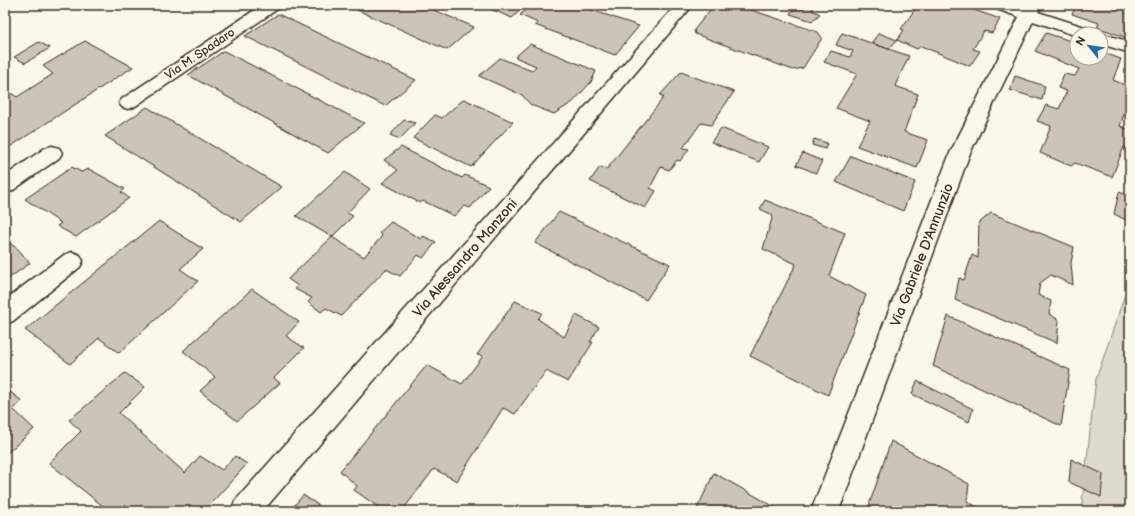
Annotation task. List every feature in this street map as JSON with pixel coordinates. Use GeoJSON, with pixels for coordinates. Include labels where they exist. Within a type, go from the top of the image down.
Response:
{"type":"FeatureCollection","features":[{"type":"Feature","properties":{"kind":"street","name":"Via M. Spadaro"},"geometry":{"type":"LineString","coordinates":[[128,103],[273,5]]}},
{"type":"Feature","properties":{"kind":"street","name":"Via Alessandro Manzoni"},"geometry":{"type":"LineString","coordinates":[[245,511],[685,5]]}},
{"type":"Feature","properties":{"kind":"street"},"geometry":{"type":"LineString","coordinates":[[1000,5],[1031,10],[1069,26]]}},
{"type":"Feature","properties":{"kind":"street","name":"Via Gabriele D'Annunzio"},"geometry":{"type":"LineString","coordinates":[[825,511],[960,153],[1031,10]]}},
{"type":"Feature","properties":{"kind":"street"},"geometry":{"type":"LineString","coordinates":[[1109,41],[1130,48]]}},
{"type":"Feature","properties":{"kind":"street"},"geometry":{"type":"LineString","coordinates":[[5,186],[52,153]]}},
{"type":"Feature","properties":{"kind":"street"},"geometry":{"type":"LineString","coordinates":[[5,314],[72,261]]}},
{"type":"Feature","properties":{"kind":"shaded area"},"geometry":{"type":"Polygon","coordinates":[[[1130,280],[1130,511],[1081,511],[1096,379],[1130,280]]]}},
{"type":"Feature","properties":{"kind":"building"},"geometry":{"type":"Polygon","coordinates":[[[346,5],[422,5],[474,27],[447,50],[346,5]]]}},
{"type":"Feature","properties":{"kind":"building"},"geometry":{"type":"Polygon","coordinates":[[[481,5],[526,5],[512,18],[481,5]]]}},
{"type":"Feature","properties":{"kind":"building"},"geometry":{"type":"Polygon","coordinates":[[[531,5],[577,5],[639,26],[615,55],[535,25],[538,23],[520,15],[531,5]]]}},
{"type":"Feature","properties":{"kind":"building"},"geometry":{"type":"Polygon","coordinates":[[[641,5],[658,5],[654,9],[641,5]]]}},
{"type":"Feature","properties":{"kind":"building"},"geometry":{"type":"Polygon","coordinates":[[[714,5],[736,5],[818,32],[822,38],[803,68],[793,70],[695,34],[694,30],[714,5]]]}},
{"type":"Feature","properties":{"kind":"building"},"geometry":{"type":"Polygon","coordinates":[[[797,5],[815,5],[812,10],[820,14],[812,21],[790,14],[797,5]]]}},
{"type":"Feature","properties":{"kind":"building"},"geometry":{"type":"Polygon","coordinates":[[[918,5],[960,5],[1000,19],[992,33],[984,31],[973,49],[980,51],[970,66],[921,46],[917,49],[897,40],[904,30],[901,29],[918,5]]]}},
{"type":"Feature","properties":{"kind":"building"},"geometry":{"type":"Polygon","coordinates":[[[1077,5],[1130,5],[1128,15],[1130,16],[1130,39],[1109,31],[1109,26],[1098,26],[1099,23],[1072,14],[1077,5]]]}},
{"type":"Feature","properties":{"kind":"building"},"geometry":{"type":"Polygon","coordinates":[[[278,14],[416,80],[385,106],[245,36],[278,14]]]}},
{"type":"Feature","properties":{"kind":"building"},"geometry":{"type":"Polygon","coordinates":[[[842,33],[909,56],[895,86],[918,94],[904,132],[928,140],[917,168],[857,146],[870,121],[836,108],[857,74],[824,62],[831,51],[850,57],[853,51],[836,45],[842,33]]]}},
{"type":"Feature","properties":{"kind":"building"},"geometry":{"type":"Polygon","coordinates":[[[879,33],[897,40],[889,49],[871,43],[879,33]]]}},
{"type":"Feature","properties":{"kind":"building"},"geometry":{"type":"Polygon","coordinates":[[[1046,33],[1069,40],[1069,65],[1035,51],[1046,33]]]}},
{"type":"Feature","properties":{"kind":"building"},"geometry":{"type":"Polygon","coordinates":[[[85,41],[133,67],[5,150],[5,89],[17,97],[53,74],[43,66],[85,41]]]}},
{"type":"Feature","properties":{"kind":"building"},"geometry":{"type":"Polygon","coordinates":[[[39,42],[50,48],[25,63],[14,57],[39,42]]]}},
{"type":"Feature","properties":{"kind":"building"},"geometry":{"type":"Polygon","coordinates":[[[530,44],[596,71],[591,82],[573,102],[554,114],[531,105],[522,95],[479,76],[500,58],[532,71],[536,66],[515,57],[530,44]]]}},
{"type":"Feature","properties":{"kind":"building"},"geometry":{"type":"Polygon","coordinates":[[[224,51],[364,123],[328,153],[188,75],[224,51]]]}},
{"type":"Feature","properties":{"kind":"building"},"geometry":{"type":"Polygon","coordinates":[[[1109,55],[1121,59],[1113,80],[1130,87],[1130,96],[1120,126],[1130,130],[1130,149],[1124,147],[1112,177],[1075,163],[1071,166],[1040,153],[1051,126],[1037,121],[1046,105],[1059,109],[1067,91],[1058,88],[1064,74],[1075,76],[1079,69],[1072,66],[1109,66],[1109,55]]]}},
{"type":"Feature","properties":{"kind":"building"},"geometry":{"type":"Polygon","coordinates":[[[681,72],[734,92],[711,125],[701,123],[683,148],[689,149],[680,161],[677,160],[669,170],[661,167],[650,188],[656,191],[645,208],[590,181],[600,167],[607,169],[664,97],[660,95],[681,72]]]}},
{"type":"Feature","properties":{"kind":"building"},"geometry":{"type":"Polygon","coordinates":[[[1015,76],[1045,86],[1042,100],[1010,90],[1015,76]]]}},
{"type":"Feature","properties":{"kind":"building"},"geometry":{"type":"Polygon","coordinates":[[[464,99],[513,122],[471,167],[413,138],[435,115],[442,118],[464,99]]]}},
{"type":"Feature","properties":{"kind":"building"},"geometry":{"type":"Polygon","coordinates":[[[147,107],[282,187],[241,222],[105,136],[147,107]]]}},
{"type":"Feature","properties":{"kind":"building"},"geometry":{"type":"Polygon","coordinates":[[[404,120],[415,123],[400,139],[390,135],[404,120]]]}},
{"type":"Feature","properties":{"kind":"building"},"geometry":{"type":"Polygon","coordinates":[[[721,128],[768,147],[759,162],[711,142],[721,128]]]}},
{"type":"Feature","properties":{"kind":"building"},"geometry":{"type":"Polygon","coordinates":[[[814,139],[827,143],[825,149],[812,145],[814,139]]]}},
{"type":"Feature","properties":{"kind":"building"},"geometry":{"type":"Polygon","coordinates":[[[401,147],[462,178],[465,175],[489,186],[470,208],[465,206],[454,216],[423,201],[420,203],[382,183],[398,170],[384,160],[401,147]]]}},
{"type":"Feature","properties":{"kind":"building"},"geometry":{"type":"Polygon","coordinates":[[[803,153],[822,161],[816,173],[796,165],[803,153]]]}},
{"type":"Feature","properties":{"kind":"building"},"geometry":{"type":"Polygon","coordinates":[[[851,156],[915,182],[903,211],[836,182],[851,156]]]}},
{"type":"Feature","properties":{"kind":"building"},"geometry":{"type":"Polygon","coordinates":[[[72,167],[81,172],[89,169],[125,189],[121,192],[129,198],[76,237],[57,226],[61,223],[25,199],[72,167]]]}},
{"type":"Feature","properties":{"kind":"building"},"geometry":{"type":"Polygon","coordinates":[[[345,172],[370,189],[347,213],[353,216],[332,237],[296,216],[345,172]]]}},
{"type":"Feature","properties":{"kind":"building"},"geometry":{"type":"Polygon","coordinates":[[[1119,192],[1130,196],[1130,222],[1114,214],[1119,192]]]}},
{"type":"Feature","properties":{"kind":"building"},"geometry":{"type":"Polygon","coordinates":[[[765,200],[845,233],[829,276],[866,295],[828,395],[750,356],[796,264],[763,249],[773,215],[760,209],[765,200]]]}},
{"type":"Feature","properties":{"kind":"building"},"geometry":{"type":"Polygon","coordinates":[[[559,212],[670,264],[646,300],[535,243],[559,212]]]}},
{"type":"Feature","properties":{"kind":"building"},"geometry":{"type":"Polygon","coordinates":[[[991,213],[1074,247],[1071,263],[1073,285],[1051,275],[1040,283],[1038,295],[1051,301],[1049,314],[1059,320],[1057,343],[955,300],[959,278],[964,280],[972,255],[978,258],[979,223],[991,213]]]}},
{"type":"Feature","properties":{"kind":"building"},"geometry":{"type":"Polygon","coordinates":[[[159,221],[203,249],[180,269],[198,281],[119,353],[99,338],[70,364],[25,330],[159,221]]]}},
{"type":"Feature","properties":{"kind":"building"},"geometry":{"type":"Polygon","coordinates":[[[391,222],[421,239],[423,236],[436,242],[423,258],[418,255],[400,276],[386,269],[341,316],[326,308],[321,312],[308,302],[312,298],[295,289],[298,286],[288,279],[332,237],[364,257],[382,236],[379,233],[391,222]]]}},
{"type":"Feature","properties":{"kind":"building"},"geometry":{"type":"Polygon","coordinates":[[[5,240],[18,249],[30,263],[5,281],[5,240]]]}},
{"type":"Feature","properties":{"kind":"building"},"geometry":{"type":"Polygon","coordinates":[[[252,289],[299,322],[286,336],[304,348],[274,378],[280,383],[237,421],[200,391],[215,377],[183,351],[252,289]]]}},
{"type":"Feature","properties":{"kind":"building"},"geometry":{"type":"Polygon","coordinates":[[[515,301],[542,313],[538,319],[564,337],[576,315],[599,327],[590,342],[593,342],[568,382],[546,371],[515,414],[503,408],[457,481],[434,469],[402,511],[384,511],[354,490],[357,486],[340,471],[427,365],[462,384],[483,356],[477,355],[515,301]]]}},
{"type":"Feature","properties":{"kind":"building"},"geometry":{"type":"Polygon","coordinates":[[[948,316],[1070,370],[1061,426],[933,366],[948,316]]]}},
{"type":"Feature","properties":{"kind":"building"},"geometry":{"type":"Polygon","coordinates":[[[125,373],[145,387],[119,413],[185,473],[200,456],[222,470],[235,456],[247,464],[204,511],[109,511],[49,463],[81,431],[69,420],[125,373]]]}},
{"type":"Feature","properties":{"kind":"building"},"geometry":{"type":"Polygon","coordinates":[[[917,381],[973,409],[969,422],[912,394],[917,381]]]}},
{"type":"Feature","properties":{"kind":"building"},"geometry":{"type":"Polygon","coordinates":[[[5,388],[22,401],[13,409],[34,429],[5,455],[5,388]]]}},
{"type":"Feature","properties":{"kind":"building"},"geometry":{"type":"Polygon","coordinates":[[[891,441],[969,484],[967,501],[984,511],[867,511],[891,441]]]}},
{"type":"Feature","properties":{"kind":"building"},"geometry":{"type":"Polygon","coordinates":[[[1071,459],[1103,474],[1101,497],[1069,482],[1071,459]]]}},
{"type":"Feature","properties":{"kind":"building"},"geometry":{"type":"Polygon","coordinates":[[[714,473],[782,511],[696,511],[714,473]]]}},
{"type":"Feature","properties":{"kind":"building"},"geometry":{"type":"Polygon","coordinates":[[[303,495],[327,511],[290,511],[303,495]]]}}]}
